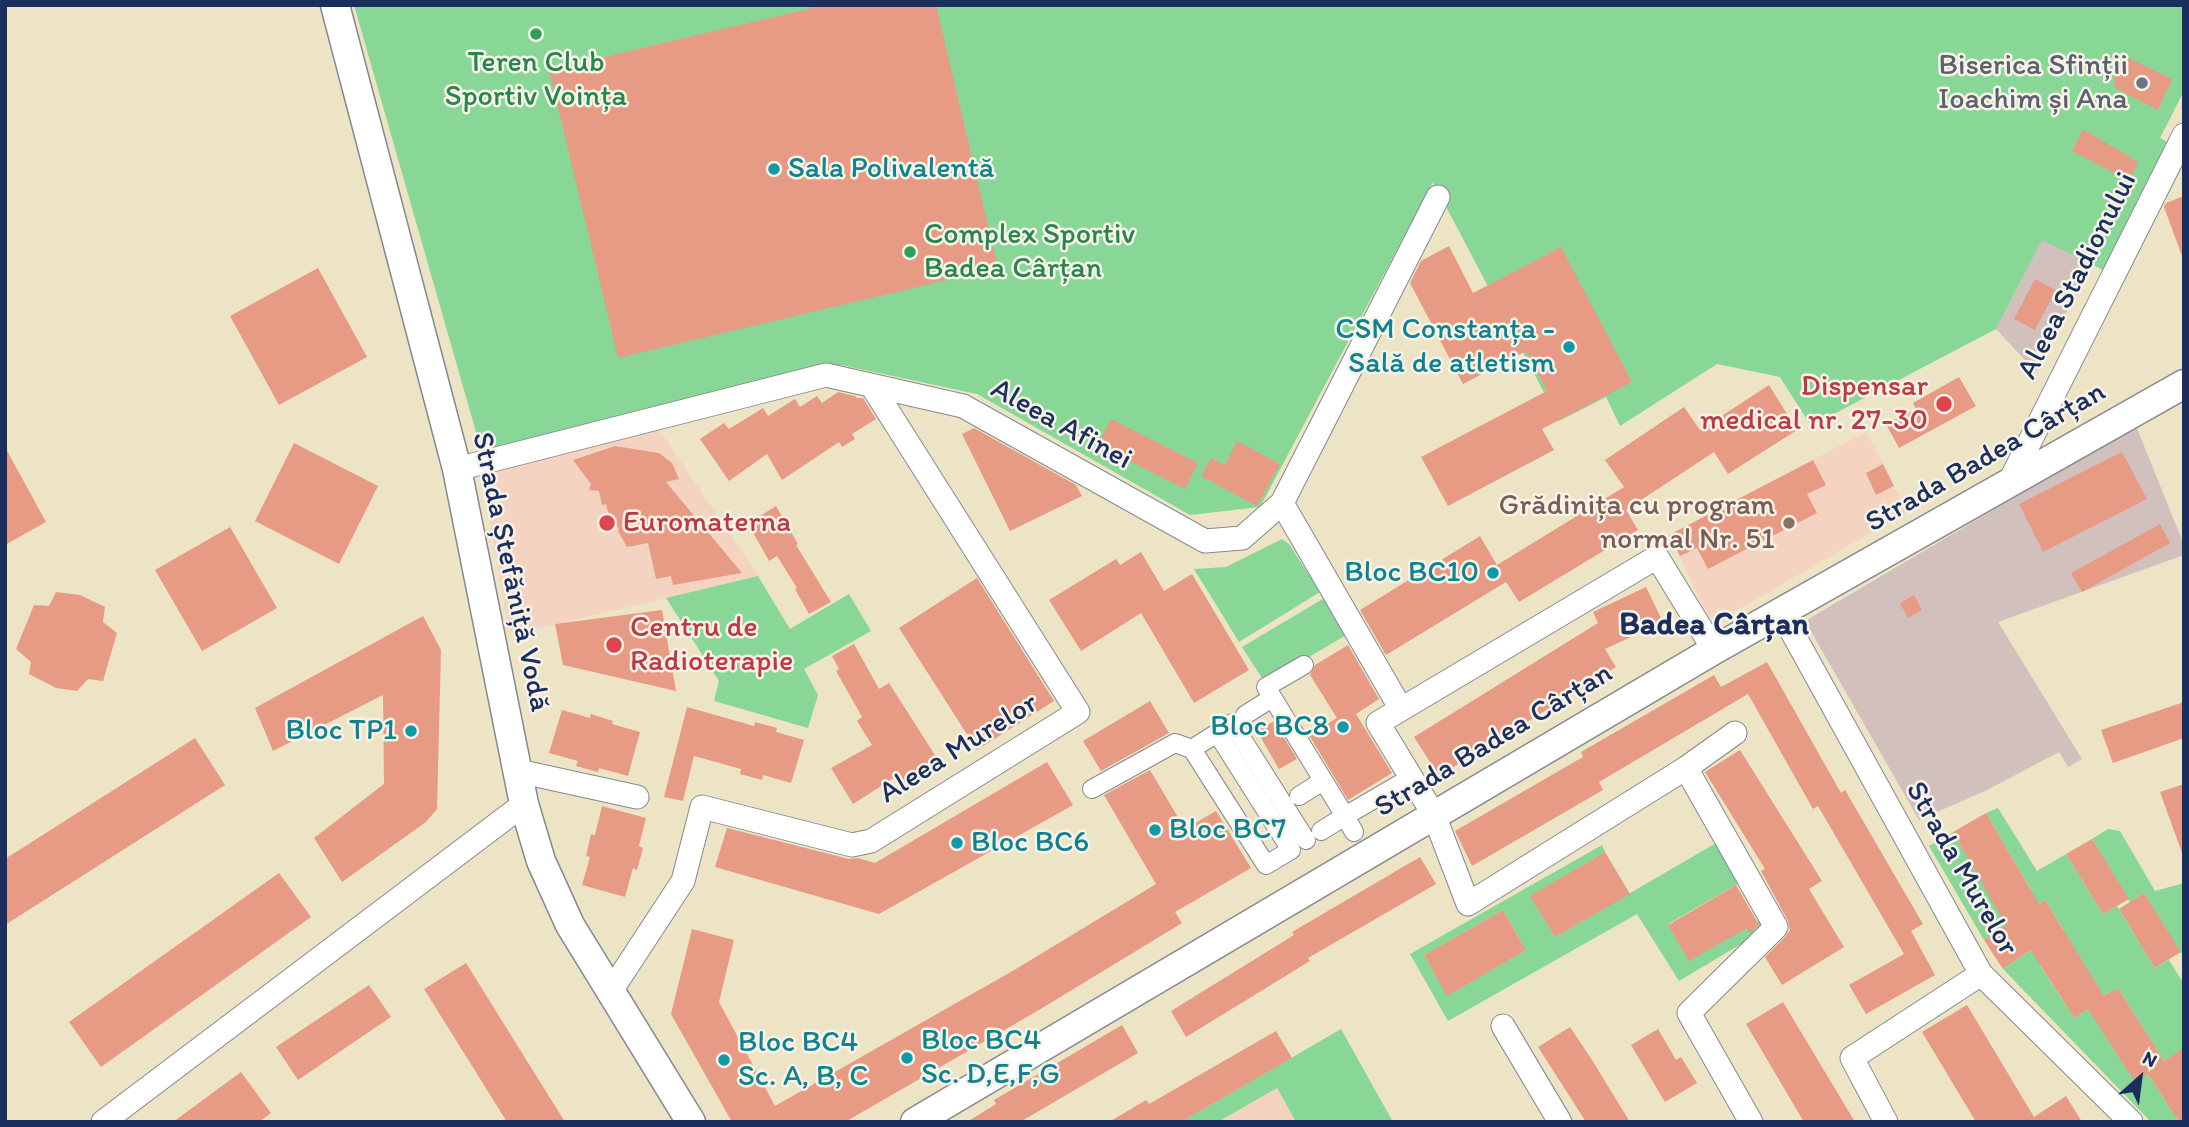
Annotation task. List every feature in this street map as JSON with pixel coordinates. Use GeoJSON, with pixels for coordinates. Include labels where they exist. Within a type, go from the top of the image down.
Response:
{"type":"FeatureCollection","features":[{"type":"Feature","properties":{"kind":"street","name":"Strada Ștefăniță Vodă"},"geometry":{"type":"LineString","coordinates":[[335,5],[457,469],[517,772],[541,861],[570,925],[691,1122]]}},
{"type":"Feature","properties":{"kind":"street","name":"Aleea Stadionului"},"geometry":{"type":"LineString","coordinates":[[2009,483],[2184,135]]}},
{"type":"Feature","properties":{"kind":"street","name":"Aleea Afinei"},"geometry":{"type":"LineString","coordinates":[[457,469],[826,375],[963,406],[1205,541],[1242,538],[1282,503],[1438,197]]}},
{"type":"Feature","properties":{"kind":"street","name":"Strada Badea Cârțan"},"geometry":{"type":"LineString","coordinates":[[915,1122],[1714,650],[2184,384]]}},
{"type":"Feature","properties":{"kind":"street","name":"Aleea Murelor"},"geometry":{"type":"LineString","coordinates":[[611,991],[683,881],[702,807],[852,845],[871,841],[1078,712],[872,386]]}},
{"type":"Feature","properties":{"kind":"street"},"geometry":{"type":"LineString","coordinates":[[1282,503],[1401,709]]}},
{"type":"Feature","properties":{"kind":"street"},"geometry":{"type":"LineString","coordinates":[[1714,650],[1657,556],[1378,723],[1434,815],[1468,904],[1686,768],[1735,733]]}},
{"type":"Feature","properties":{"kind":"street","name":"Strada Murelor"},"geometry":{"type":"LineString","coordinates":[[1781,612],[1981,974],[2131,1122]]}},
{"type":"Feature","properties":{"kind":"street"},"geometry":{"type":"LineString","coordinates":[[1304,665],[1266,687],[1354,832]]}},
{"type":"Feature","properties":{"kind":"street"},"geometry":{"type":"LineString","coordinates":[[1272,698],[1239,719],[1313,836],[1400,784]]}},
{"type":"Feature","properties":{"kind":"street"},"geometry":{"type":"LineString","coordinates":[[1092,789],[1175,743],[1192,749],[1266,866],[1291,850],[1217,733],[1192,749]]}},
{"type":"Feature","properties":{"kind":"street"},"geometry":{"type":"LineString","coordinates":[[1213,782],[1238,766]]}},
{"type":"Feature","properties":{"kind":"street"},"geometry":{"type":"LineString","coordinates":[[1686,768],[1776,927],[1689,1013],[1751,1122]]}},
{"type":"Feature","properties":{"kind":"street"},"geometry":{"type":"LineString","coordinates":[[517,772],[637,797]]}},
{"type":"Feature","properties":{"kind":"street"},"geometry":{"type":"LineString","coordinates":[[1299,796],[1324,781]]}},
{"type":"Feature","properties":{"kind":"street"},"geometry":{"type":"LineString","coordinates":[[103,1122],[524,804]]}},
{"type":"Feature","properties":{"kind":"street"},"geometry":{"type":"LineString","coordinates":[[1244,830],[1268,815]]}},
{"type":"Feature","properties":{"kind":"street"},"geometry":{"type":"LineString","coordinates":[[1886,1122],[1852,1058],[1981,974]]}},
{"type":"Feature","properties":{"kind":"street"},"geometry":{"type":"LineString","coordinates":[[1503,1026],[1560,1122]]}},
{"type":"Feature","properties":{"kind":"shaded area"},"geometry":{"type":"Polygon","coordinates":[[[2042,239],[2091,264],[2036,372],[1996,329],[2042,239]]]}},
{"type":"Feature","properties":{"kind":"shaded area","name":"Euromaterna"},"geometry":{"type":"Polygon","coordinates":[[[657,426],[758,576],[510,635],[481,471],[657,426]]]}},
{"type":"Feature","properties":{"kind":"shaded area"},"geometry":{"type":"Polygon","coordinates":[[[2136,426],[2184,545],[2184,555],[1998,622],[2082,759],[2068,767],[2059,752],[1987,790],[1919,820],[1805,621],[2136,426]]]}},
{"type":"Feature","properties":{"kind":"shaded area","name":"Grădinița cu program normal Nr. 51"},"geometry":{"type":"Polygon","coordinates":[[[1866,432],[1883,464],[1866,473],[1876,494],[1894,486],[1906,512],[1719,621],[1708,616],[1669,535],[1866,432]]]}},
{"type":"Feature","properties":{"kind":"shaded area"},"geometry":{"type":"Polygon","coordinates":[[[1277,1088],[1296,1122],[1218,1122],[1277,1088]]]}},
{"type":"Feature","properties":{"kind":"green space","name":"Complex Sportiv Badea Cârțan"},"geometry":{"type":"Polygon","coordinates":[[[354,5],[2184,5],[2184,91],[2160,138],[2169,143],[2105,271],[2042,240],[1996,329],[1811,426],[1780,377],[1717,364],[1620,426],[1606,397],[1559,421],[1433,182],[1260,507],[1190,515],[977,394],[841,365],[482,453],[354,5]]]}},
{"type":"Feature","properties":{"kind":"green space"},"geometry":{"type":"Polygon","coordinates":[[[1282,539],[1289,544],[1320,592],[1239,642],[1194,569],[1226,567],[1282,539]]]}},
{"type":"Feature","properties":{"kind":"green space"},"geometry":{"type":"Polygon","coordinates":[[[758,576],[790,629],[849,594],[871,631],[804,669],[818,695],[808,728],[714,701],[719,681],[666,598],[758,576]]]}},
{"type":"Feature","properties":{"kind":"green space"},"geometry":{"type":"Polygon","coordinates":[[[1326,597],[1348,634],[1265,683],[1242,647],[1326,597]]]}},
{"type":"Feature","properties":{"kind":"green space"},"geometry":{"type":"Polygon","coordinates":[[[1998,808],[2037,871],[2066,854],[2103,914],[2117,906],[2155,968],[2169,960],[2184,984],[2184,1056],[2180,1051],[2164,1061],[2118,988],[2104,996],[2071,946],[2040,965],[2074,1018],[2088,1009],[2148,1074],[2179,1122],[2151,1122],[2003,969],[2063,929],[2045,900],[1984,940],[1929,846],[1953,832],[1998,909],[2031,890],[1986,813],[1998,808]]]}},
{"type":"Feature","properties":{"kind":"green space"},"geometry":{"type":"Polygon","coordinates":[[[2108,829],[2120,831],[2155,891],[2184,883],[2184,952],[2181,953],[2144,893],[2130,902],[2092,839],[2108,829]]]}},
{"type":"Feature","properties":{"kind":"green space"},"geometry":{"type":"Polygon","coordinates":[[[1716,843],[1741,882],[1668,924],[1689,960],[1762,919],[1768,928],[1679,981],[1637,914],[1448,1021],[1410,954],[1602,845],[1605,852],[1531,896],[1555,937],[1716,843]],[[1503,910],[1424,955],[1447,995],[1526,950],[1503,910]]]}},
{"type":"Feature","properties":{"kind":"green space"},"geometry":{"type":"Polygon","coordinates":[[[1341,1029],[1393,1122],[1296,1122],[1277,1088],[1218,1122],[1181,1122],[1341,1029]]]}},
{"type":"Feature","properties":{"kind":"building","name":"Sala Polivalentă"},"geometry":{"type":"Polygon","coordinates":[[[825,5],[936,5],[998,268],[618,358],[549,70],[825,5]]]}},
{"type":"Feature","properties":{"kind":"building","name":"Biserica Sfinții Ioachim și Ana"},"geometry":{"type":"Polygon","coordinates":[[[2129,58],[2172,79],[2158,110],[2115,88],[2114,76],[2119,66],[2129,58]]]}},
{"type":"Feature","properties":{"kind":"building"},"geometry":{"type":"Polygon","coordinates":[[[2083,129],[2138,162],[2129,181],[2072,151],[2083,129]]]}},
{"type":"Feature","properties":{"kind":"building"},"geometry":{"type":"Polygon","coordinates":[[[2184,196],[2182,256],[2164,207],[2166,203],[2184,196]]]}},
{"type":"Feature","properties":{"kind":"building"},"geometry":{"type":"Polygon","coordinates":[[[1449,246],[1473,293],[1561,247],[1632,382],[1542,429],[1554,450],[1448,506],[1421,457],[1547,391],[1526,351],[1463,384],[1410,283],[1421,261],[1449,246]]]}},
{"type":"Feature","properties":{"kind":"building"},"geometry":{"type":"Polygon","coordinates":[[[318,268],[367,357],[279,405],[230,316],[318,268]]]}},
{"type":"Feature","properties":{"kind":"building"},"geometry":{"type":"Polygon","coordinates":[[[2035,279],[2056,290],[2035,330],[2014,319],[2035,279]]]}},
{"type":"Feature","properties":{"kind":"building","name":"Dispensar medical nr. 27-30"},"geometry":{"type":"Polygon","coordinates":[[[1959,377],[1976,406],[1899,448],[1886,424],[1916,409],[1913,403],[1959,377]]]}},
{"type":"Feature","properties":{"kind":"building"},"geometry":{"type":"Polygon","coordinates":[[[1769,385],[1797,430],[1728,474],[1714,452],[1626,510],[1638,530],[1519,602],[1506,582],[1386,655],[1360,610],[1480,536],[1497,565],[1624,487],[1605,460],[1684,407],[1700,430],[1769,385]]]}},
{"type":"Feature","properties":{"kind":"building"},"geometry":{"type":"Polygon","coordinates":[[[838,392],[863,398],[876,419],[852,434],[855,439],[842,447],[839,442],[782,480],[767,454],[729,481],[700,439],[724,423],[729,429],[763,408],[768,416],[795,399],[800,407],[817,396],[822,403],[838,392]]]}},
{"type":"Feature","properties":{"kind":"building"},"geometry":{"type":"Polygon","coordinates":[[[1111,419],[1198,463],[1185,489],[1098,445],[1111,419]]]}},
{"type":"Feature","properties":{"kind":"building"},"geometry":{"type":"Polygon","coordinates":[[[974,428],[1076,485],[1082,496],[1010,531],[962,434],[974,428]]]}},
{"type":"Feature","properties":{"kind":"building"},"geometry":{"type":"Polygon","coordinates":[[[1237,441],[1280,464],[1257,506],[1201,476],[1211,458],[1225,465],[1237,441]]]}},
{"type":"Feature","properties":{"kind":"building"},"geometry":{"type":"Polygon","coordinates":[[[294,443],[378,486],[339,564],[255,521],[294,443]]]}},
{"type":"Feature","properties":{"kind":"building"},"geometry":{"type":"Polygon","coordinates":[[[615,446],[659,453],[672,463],[679,479],[666,482],[742,573],[673,585],[671,576],[656,579],[648,543],[627,547],[606,504],[602,505],[599,491],[589,490],[591,484],[573,460],[615,446]]]}},
{"type":"Feature","properties":{"kind":"building"},"geometry":{"type":"Polygon","coordinates":[[[5,447],[46,522],[5,545],[5,447]]]}},
{"type":"Feature","properties":{"kind":"building"},"geometry":{"type":"Polygon","coordinates":[[[2122,452],[2147,499],[2043,552],[2019,504],[2122,452]]]}},
{"type":"Feature","properties":{"kind":"building"},"geometry":{"type":"Polygon","coordinates":[[[1813,460],[1826,485],[1807,494],[1817,513],[1708,569],[1697,548],[1680,556],[1669,535],[1813,460]]]}},
{"type":"Feature","properties":{"kind":"building"},"geometry":{"type":"Polygon","coordinates":[[[1883,464],[1894,486],[1876,495],[1866,473],[1883,464]]]}},
{"type":"Feature","properties":{"kind":"building"},"geometry":{"type":"Polygon","coordinates":[[[776,506],[831,602],[809,614],[777,556],[769,561],[751,529],[758,525],[755,519],[776,506]]]}},
{"type":"Feature","properties":{"kind":"building"},"geometry":{"type":"Polygon","coordinates":[[[2160,524],[2170,543],[2082,592],[2071,573],[2160,524]]]}},
{"type":"Feature","properties":{"kind":"building"},"geometry":{"type":"Polygon","coordinates":[[[230,527],[277,608],[202,651],[155,570],[230,527]]]}},
{"type":"Feature","properties":{"kind":"building"},"geometry":{"type":"Polygon","coordinates":[[[1141,552],[1164,591],[1192,574],[1249,670],[1194,703],[1141,613],[1081,651],[1049,600],[1116,559],[1120,565],[1141,552]]]}},
{"type":"Feature","properties":{"kind":"building"},"geometry":{"type":"Polygon","coordinates":[[[977,578],[1054,701],[977,750],[899,628],[977,578]]]}},
{"type":"Feature","properties":{"kind":"building"},"geometry":{"type":"Polygon","coordinates":[[[1646,587],[1663,622],[1605,649],[1616,667],[1439,776],[1414,737],[1598,623],[1593,612],[1646,587]]]}},
{"type":"Feature","properties":{"kind":"building"},"geometry":{"type":"Polygon","coordinates":[[[56,592],[80,595],[105,607],[103,622],[117,633],[103,681],[88,679],[77,691],[56,688],[29,674],[31,662],[16,649],[34,605],[49,606],[56,592]]]}},
{"type":"Feature","properties":{"kind":"building"},"geometry":{"type":"Polygon","coordinates":[[[1914,595],[1922,610],[1908,618],[1900,603],[1914,595]]]}},
{"type":"Feature","properties":{"kind":"building","name":"Centru de Radioterapie"},"geometry":{"type":"Polygon","coordinates":[[[662,610],[676,691],[563,665],[555,624],[662,610]]]}},
{"type":"Feature","properties":{"kind":"building","name":"Bloc TP1"},"geometry":{"type":"Polygon","coordinates":[[[423,616],[441,650],[437,809],[426,822],[342,882],[314,838],[384,784],[383,695],[273,751],[255,708],[423,616]]]}},
{"type":"Feature","properties":{"kind":"building"},"geometry":{"type":"Polygon","coordinates":[[[854,644],[879,689],[889,683],[940,763],[903,786],[897,776],[853,804],[831,768],[872,745],[857,721],[862,717],[836,671],[839,669],[832,656],[854,644]]]}},
{"type":"Feature","properties":{"kind":"building","name":"Bloc BC8"},"geometry":{"type":"Polygon","coordinates":[[[1348,645],[1379,699],[1356,714],[1392,773],[1348,800],[1309,735],[1337,718],[1310,675],[1315,665],[1348,645]]]}},
{"type":"Feature","properties":{"kind":"building"},"geometry":{"type":"Polygon","coordinates":[[[1767,662],[1841,793],[1845,790],[1923,924],[1911,931],[1935,975],[1866,1014],[1849,985],[1904,954],[1818,806],[1813,809],[1748,694],[1599,782],[1603,790],[1472,866],[1455,831],[1583,757],[1581,752],[1714,675],[1721,687],[1767,662]]]}},
{"type":"Feature","properties":{"kind":"building"},"geometry":{"type":"Polygon","coordinates":[[[1150,701],[1169,733],[1101,771],[1083,741],[1150,701]]]}},
{"type":"Feature","properties":{"kind":"building"},"geometry":{"type":"Polygon","coordinates":[[[2184,702],[2184,738],[2113,763],[2101,730],[2184,702]]]}},
{"type":"Feature","properties":{"kind":"building"},"geometry":{"type":"Polygon","coordinates":[[[687,707],[754,726],[755,722],[777,728],[776,732],[804,740],[791,783],[763,775],[762,780],[740,774],[741,769],[694,756],[683,801],[664,797],[687,707]]]}},
{"type":"Feature","properties":{"kind":"building"},"geometry":{"type":"Polygon","coordinates":[[[562,710],[590,718],[591,714],[613,721],[612,724],[640,732],[628,776],[599,768],[598,772],[576,766],[578,761],[549,753],[562,710]]]}},
{"type":"Feature","properties":{"kind":"building"},"geometry":{"type":"Polygon","coordinates":[[[1274,721],[1297,759],[1279,769],[1257,731],[1274,721]]]}},
{"type":"Feature","properties":{"kind":"building"},"geometry":{"type":"Polygon","coordinates":[[[195,738],[225,785],[5,925],[5,859],[195,738]]]}},
{"type":"Feature","properties":{"kind":"building"},"geometry":{"type":"Polygon","coordinates":[[[1740,750],[1822,881],[1809,889],[1844,947],[1782,985],[1765,957],[1790,930],[1788,921],[1761,871],[1765,869],[1705,772],[1740,750]]]}},
{"type":"Feature","properties":{"kind":"building","name":"Bloc BC6"},"geometry":{"type":"Polygon","coordinates":[[[1047,762],[1073,805],[879,914],[715,867],[727,828],[875,863],[1047,762]]]}},
{"type":"Feature","properties":{"kind":"building"},"geometry":{"type":"Polygon","coordinates":[[[1150,770],[1185,829],[1216,811],[1251,868],[1175,912],[1182,923],[1039,1010],[845,1122],[732,1122],[671,1014],[692,929],[734,940],[719,1002],[775,1106],[1016,969],[1156,884],[1104,795],[1150,770]]]}},
{"type":"Feature","properties":{"kind":"building"},"geometry":{"type":"Polygon","coordinates":[[[2184,784],[2184,853],[2182,853],[2160,792],[2184,784]]]}},
{"type":"Feature","properties":{"kind":"building"},"geometry":{"type":"Polygon","coordinates":[[[602,806],[646,818],[639,846],[643,848],[637,870],[633,868],[625,897],[582,885],[590,857],[586,856],[591,834],[595,835],[602,806]]]}},
{"type":"Feature","properties":{"kind":"building"},"geometry":{"type":"Polygon","coordinates":[[[1986,813],[2039,904],[2045,900],[2104,996],[2118,988],[2164,1061],[2184,1048],[2184,1122],[2179,1122],[2148,1074],[2135,1082],[2088,1009],[2074,1018],[2031,950],[2003,969],[1984,940],[2006,925],[1953,832],[1986,813]]]}},
{"type":"Feature","properties":{"kind":"building"},"geometry":{"type":"Polygon","coordinates":[[[2092,839],[2129,899],[2103,914],[2066,854],[2092,839]]]}},
{"type":"Feature","properties":{"kind":"building"},"geometry":{"type":"Polygon","coordinates":[[[1605,852],[1630,894],[1555,937],[1530,896],[1605,852]]]}},
{"type":"Feature","properties":{"kind":"building"},"geometry":{"type":"Polygon","coordinates":[[[1420,857],[1436,884],[1308,958],[1310,961],[1186,1037],[1171,1011],[1294,935],[1292,932],[1420,857]]]}},
{"type":"Feature","properties":{"kind":"building"},"geometry":{"type":"Polygon","coordinates":[[[279,873],[311,917],[101,1067],[69,1022],[279,873]]]}},
{"type":"Feature","properties":{"kind":"building"},"geometry":{"type":"Polygon","coordinates":[[[1736,885],[1759,925],[1750,933],[1747,928],[1689,961],[1668,925],[1736,885]]]}},
{"type":"Feature","properties":{"kind":"building"},"geometry":{"type":"Polygon","coordinates":[[[2144,893],[2181,952],[2155,968],[2119,909],[2144,893]]]}},
{"type":"Feature","properties":{"kind":"building"},"geometry":{"type":"Polygon","coordinates":[[[1503,910],[1526,950],[1447,996],[1424,955],[1503,910]]]}},
{"type":"Feature","properties":{"kind":"building"},"geometry":{"type":"Polygon","coordinates":[[[466,963],[565,1122],[507,1122],[424,989],[466,963]]]}},
{"type":"Feature","properties":{"kind":"building"},"geometry":{"type":"Polygon","coordinates":[[[369,985],[391,1017],[298,1080],[276,1047],[369,985]]]}},
{"type":"Feature","properties":{"kind":"building"},"geometry":{"type":"Polygon","coordinates":[[[1783,1002],[1855,1122],[1804,1122],[1746,1024],[1783,1002]]]}},
{"type":"Feature","properties":{"kind":"building"},"geometry":{"type":"Polygon","coordinates":[[[1967,1005],[2034,1117],[2066,1096],[2082,1122],[1976,1122],[1922,1032],[1967,1005]]]}},
{"type":"Feature","properties":{"kind":"building"},"geometry":{"type":"Polygon","coordinates":[[[1122,1025],[1138,1053],[1020,1122],[967,1122],[996,1104],[994,1100],[1122,1025]]]}},
{"type":"Feature","properties":{"kind":"building"},"geometry":{"type":"Polygon","coordinates":[[[1570,1027],[1630,1122],[1586,1122],[1538,1047],[1570,1027]]]}},
{"type":"Feature","properties":{"kind":"building"},"geometry":{"type":"Polygon","coordinates":[[[1658,1029],[1676,1060],[1681,1057],[1697,1083],[1665,1102],[1631,1045],[1658,1029]]]}},
{"type":"Feature","properties":{"kind":"building"},"geometry":{"type":"Polygon","coordinates":[[[1276,1031],[1292,1058],[1181,1122],[1109,1122],[1146,1100],[1149,1104],[1276,1031]]]}},
{"type":"Feature","properties":{"kind":"building"},"geometry":{"type":"Polygon","coordinates":[[[241,1072],[271,1113],[259,1122],[173,1122],[241,1072]]]}},
{"type":"Feature","properties":{"kind":"place","name":"Teren Club Sportiv Voința"},"geometry":{"type":"Point","coordinates":[536,34]}},
{"type":"Feature","properties":{"kind":"place","name":"Biserica Sfinții Ioachim și Ana"},"geometry":{"type":"Point","coordinates":[2142,83]}},
{"type":"Feature","properties":{"kind":"place","name":"Sala Polivalentă"},"geometry":{"type":"Point","coordinates":[774,169]}},
{"type":"Feature","properties":{"kind":"place","name":"Complex Sportiv Badea Cârțan"},"geometry":{"type":"Point","coordinates":[910,252]}},
{"type":"Feature","properties":{"kind":"place","name":"CSM Constanța - Sală de atletism"},"geometry":{"type":"Point","coordinates":[1569,347]}},
{"type":"Feature","properties":{"kind":"place","name":"Dispensar medical nr. 27-30"},"geometry":{"type":"Point","coordinates":[1944,404]}},
{"type":"Feature","properties":{"kind":"place","name":"Euromaterna"},"geometry":{"type":"Point","coordinates":[607,523]}},
{"type":"Feature","properties":{"kind":"place","name":"Grădinița cu program normal Nr. 51"},"geometry":{"type":"Point","coordinates":[1789,523]}},
{"type":"Feature","properties":{"kind":"place","name":"Bloc BC10"},"geometry":{"type":"Point","coordinates":[1493,573]}},
{"type":"Feature","properties":{"kind":"place","name":"Centru de Radioterapie"},"geometry":{"type":"Point","coordinates":[614,645]}},
{"type":"Feature","properties":{"kind":"place","name":"Bloc BC8"},"geometry":{"type":"Point","coordinates":[1343,727]}},
{"type":"Feature","properties":{"kind":"place","name":"Bloc TP1"},"geometry":{"type":"Point","coordinates":[411,731]}},
{"type":"Feature","properties":{"kind":"place","name":"Bloc BC7"},"geometry":{"type":"Point","coordinates":[1155,830]}},
{"type":"Feature","properties":{"kind":"place","name":"Bloc BC6"},"geometry":{"type":"Point","coordinates":[957,843]}},
{"type":"Feature","properties":{"kind":"place","name":"Bloc BC4 Sc. D,E,F,G"},"geometry":{"type":"Point","coordinates":[907,1058]}},
{"type":"Feature","properties":{"kind":"place","name":"Bloc BC4 Sc. A, B, C"},"geometry":{"type":"Point","coordinates":[724,1060]}},
{"type":"Feature","properties":{"kind":"district","name":"Badea Cârțan"},"geometry":{"type":"Point","coordinates":[1714,626]}}]}
